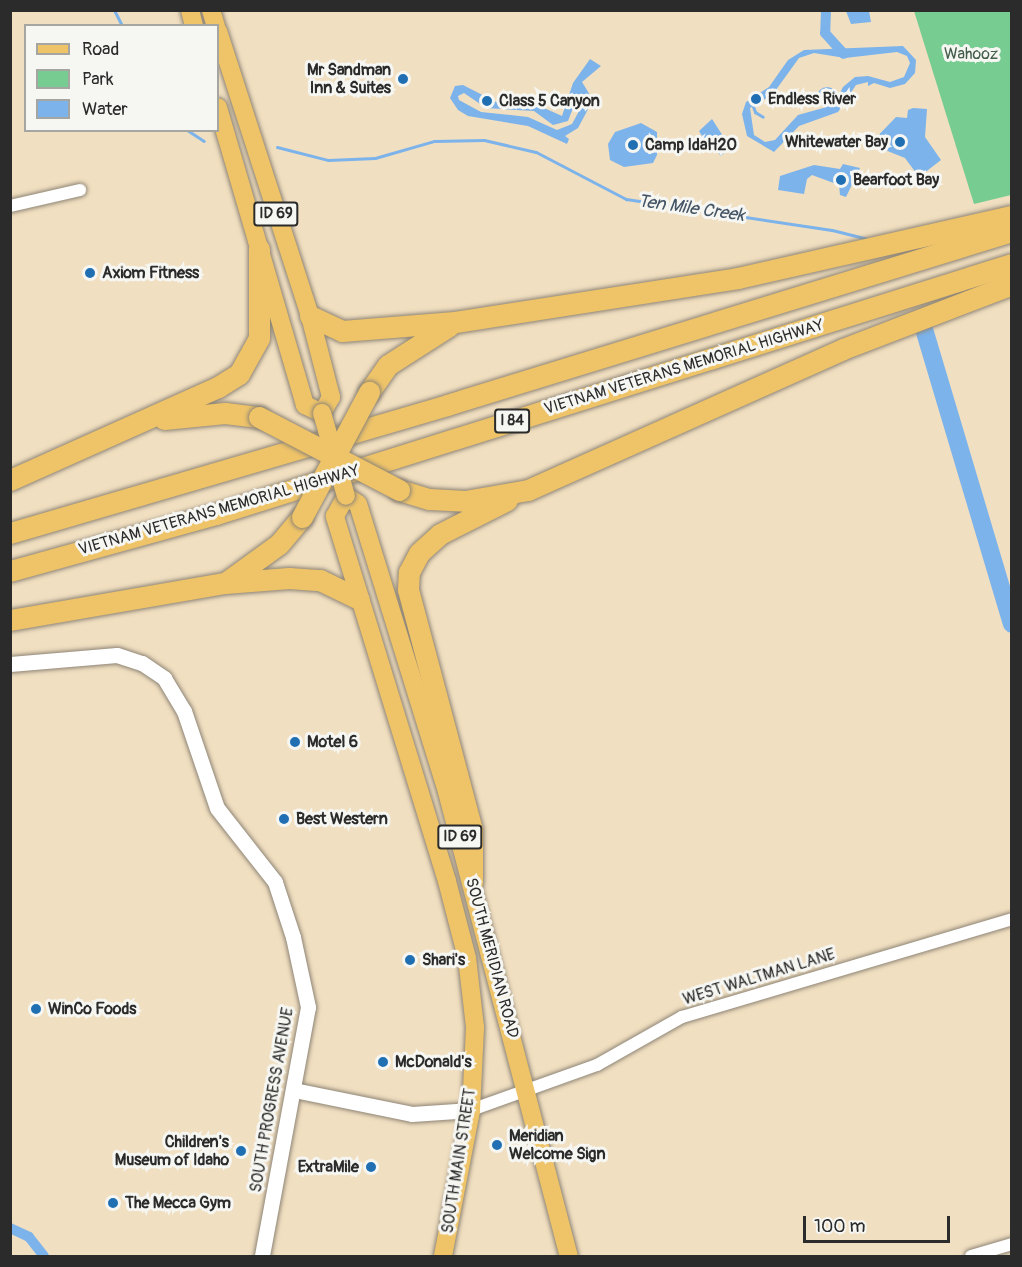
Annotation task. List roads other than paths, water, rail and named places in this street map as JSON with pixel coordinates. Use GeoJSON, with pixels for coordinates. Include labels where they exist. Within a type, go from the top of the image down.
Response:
{"type":"FeatureCollection","features":[{"type":"Feature","properties":{"kind":"highway"},"geometry":{"type":"LineString","coordinates":[[310,316],[342,331],[455,322],[738,278],[1011,216]]}},
{"type":"Feature","properties":{"kind":"highway","name":"VIETNAM VETERANS MEMORIAL HIGHWAY"},"geometry":{"type":"LineString","coordinates":[[10,533],[447,405],[1011,231]]}},
{"type":"Feature","properties":{"kind":"highway"},"geometry":{"type":"LineString","coordinates":[[10,480],[218,387],[239,374],[259,338],[259,249]]}},
{"type":"Feature","properties":{"kind":"highway","name":"VIETNAM VETERANS MEMORIAL HIGHWAY"},"geometry":{"type":"LineString","coordinates":[[10,571],[216,514],[1011,264]]}},
{"type":"Feature","properties":{"kind":"highway"},"geometry":{"type":"LineString","coordinates":[[472,882],[472,830],[410,608],[409,572],[419,553],[440,534],[528,490],[843,349],[1011,284]]}},
{"type":"Feature","properties":{"kind":"highway"},"geometry":{"type":"LineString","coordinates":[[225,583],[279,544],[302,517],[369,392],[388,365],[455,322]]}},
{"type":"Feature","properties":{"kind":"highway"},"geometry":{"type":"LineString","coordinates":[[120,430],[182,415],[225,413],[259,417],[334,454],[399,490],[429,499],[465,501],[528,490]]}},
{"type":"Feature","properties":{"kind":"highway"},"geometry":{"type":"LineString","coordinates":[[10,620],[225,583],[320,580],[359,599]]}},
{"type":"Feature","properties":{"kind":"main road","name":"SOUTH MERIDIAN ROAD"},"geometry":{"type":"LineString","coordinates":[[219,34],[310,316],[331,397],[322,413],[346,496],[358,504],[472,882],[569,1257]]}},
{"type":"Feature","properties":{"kind":"main road","name":"ID 69"},"geometry":{"type":"LineString","coordinates":[[219,110],[305,405],[322,413]]}},
{"type":"Feature","properties":{"kind":"main road","name":"SOUTH MERIDIAN ROAD"},"geometry":{"type":"LineString","coordinates":[[346,496],[335,516],[382,680],[447,881],[467,958]]}},
{"type":"Feature","properties":{"kind":"main road"},"geometry":{"type":"LineString","coordinates":[[447,881],[468,906],[504,1048],[527,1093]]}},
{"type":"Feature","properties":{"kind":"main road","name":"SOUTH MAIN STREET"},"geometry":{"type":"LineString","coordinates":[[443,1257],[471,1110],[475,1027],[467,958]]}},
{"type":"Feature","properties":{"kind":"street"},"geometry":{"type":"LineString","coordinates":[[10,206],[80,190]]}},
{"type":"Feature","properties":{"kind":"street","name":"SOUTH PROGRESS AVENUE"},"geometry":{"type":"LineString","coordinates":[[10,664],[117,655],[142,663],[172,687],[217,808],[269,871],[284,906],[308,1007],[262,1257]]}},
{"type":"Feature","properties":{"kind":"street","name":"WEST WALTMAN LANE"},"geometry":{"type":"LineString","coordinates":[[471,1110],[527,1093],[597,1065],[682,1017],[1011,919]]}},
{"type":"Feature","properties":{"kind":"street"},"geometry":{"type":"LineString","coordinates":[[294,1090],[412,1114],[471,1110]]}},
{"type":"Feature","properties":{"kind":"street"},"geometry":{"type":"LineString","coordinates":[[971,1257],[1011,1244]]}},
{"type":"Feature","properties":{"kind":"water"},"geometry":{"type":"Polygon","coordinates":[[[846,11],[869,11],[871,22],[851,24],[846,11]]]}},
{"type":"Feature","properties":{"kind":"water","name":"Endless River"},"geometry":{"type":"Polygon","coordinates":[[[903,46],[916,60],[915,73],[905,84],[890,88],[874,83],[868,86],[868,82],[856,85],[838,112],[799,126],[774,152],[747,136],[742,114],[746,102],[769,87],[788,60],[804,50],[903,46]],[[897,52],[845,58],[814,53],[799,58],[773,94],[750,108],[754,135],[765,142],[775,140],[798,115],[834,105],[843,87],[855,77],[868,76],[890,82],[904,77],[910,63],[907,56],[897,52]]]}},
{"type":"Feature","properties":{"kind":"water","name":"Class 5 Canyon"},"geometry":{"type":"Polygon","coordinates":[[[590,59],[601,66],[582,82],[593,100],[578,128],[565,136],[569,139],[567,144],[528,126],[468,116],[458,110],[450,98],[455,86],[463,85],[498,103],[533,103],[562,116],[573,83],[590,59]],[[464,93],[458,96],[459,100],[481,112],[528,117],[557,130],[572,124],[585,100],[578,95],[568,121],[553,125],[534,111],[486,108],[464,93]]]}},
{"type":"Feature","properties":{"kind":"water"},"geometry":{"type":"Polygon","coordinates":[[[823,87],[831,87],[837,93],[837,101],[831,107],[823,107],[817,101],[817,93],[823,87]]]}},
{"type":"Feature","properties":{"kind":"water","name":"Whitewater Bay"},"geometry":{"type":"Polygon","coordinates":[[[927,109],[925,137],[941,160],[919,177],[905,158],[870,144],[896,117],[907,118],[908,110],[927,109]]]}},
{"type":"Feature","properties":{"kind":"water"},"geometry":{"type":"Polygon","coordinates":[[[712,119],[730,147],[721,156],[710,144],[699,149],[694,142],[702,136],[699,131],[712,119]]]}},
{"type":"Feature","properties":{"kind":"water","name":"Camp IdaH2O"},"geometry":{"type":"Polygon","coordinates":[[[641,123],[657,132],[657,155],[653,163],[624,167],[610,160],[608,144],[615,132],[641,123]]]}},
{"type":"Feature","properties":{"kind":"water","name":"Bearfoot Bay"},"geometry":{"type":"Polygon","coordinates":[[[843,164],[860,168],[846,197],[840,195],[839,185],[812,175],[807,179],[804,194],[778,190],[780,176],[814,165],[840,169],[843,164]]]}},
{"type":"Feature","properties":{"kind":"waterway","name":"Ten Mile Creek"},"geometry":{"type":"LineString","coordinates":[[114,10],[121,24]]}},
{"type":"Feature","properties":{"kind":"waterway"},"geometry":{"type":"LineString","coordinates":[[826,10],[825,33],[844,54]]}},
{"type":"Feature","properties":{"kind":"waterway"},"geometry":{"type":"LineString","coordinates":[[752,104],[755,112],[763,117]]}},
{"type":"Feature","properties":{"kind":"waterway","name":"Ten Mile Creek"},"geometry":{"type":"LineString","coordinates":[[190,132],[204,141]]}},
{"type":"Feature","properties":{"kind":"waterway","name":"Ten Mile Creek"},"geometry":{"type":"LineString","coordinates":[[277,147],[328,160],[375,158],[434,141],[484,140],[536,152],[626,199],[832,230],[867,239]]}},
{"type":"Feature","properties":{"kind":"waterway","name":"Ten Mile Creek"},"geometry":{"type":"LineString","coordinates":[[921,319],[1012,624]]}},
{"type":"Feature","properties":{"kind":"waterway"},"geometry":{"type":"LineString","coordinates":[[10,1228],[29,1237],[44,1256]]}},
{"type":"Feature","properties":{"kind":"place","name":"Mr Sandman Inn & Suites"},"geometry":{"type":"Point","coordinates":[403,79]}},
{"type":"Feature","properties":{"kind":"place","name":"Endless River"},"geometry":{"type":"Point","coordinates":[756,99]}},
{"type":"Feature","properties":{"kind":"place","name":"Class 5 Canyon"},"geometry":{"type":"Point","coordinates":[487,101]}},
{"type":"Feature","properties":{"kind":"place","name":"Whitewater Bay"},"geometry":{"type":"Point","coordinates":[900,142]}},
{"type":"Feature","properties":{"kind":"place","name":"Camp IdaH2O"},"geometry":{"type":"Point","coordinates":[633,145]}},
{"type":"Feature","properties":{"kind":"place","name":"Bearfoot Bay"},"geometry":{"type":"Point","coordinates":[841,180]}},
{"type":"Feature","properties":{"kind":"place","name":"Axiom Fitness"},"geometry":{"type":"Point","coordinates":[90,273]}},
{"type":"Feature","properties":{"kind":"place","name":"Motel 6"},"geometry":{"type":"Point","coordinates":[295,742]}},
{"type":"Feature","properties":{"kind":"place","name":"Best Western"},"geometry":{"type":"Point","coordinates":[284,819]}},
{"type":"Feature","properties":{"kind":"place","name":"Shari's"},"geometry":{"type":"Point","coordinates":[410,960]}},
{"type":"Feature","properties":{"kind":"place","name":"WinCo Foods"},"geometry":{"type":"Point","coordinates":[36,1009]}},
{"type":"Feature","properties":{"kind":"place","name":"McDonald's"},"geometry":{"type":"Point","coordinates":[383,1062]}},
{"type":"Feature","properties":{"kind":"place","name":"Meridian Welcome Sign"},"geometry":{"type":"Point","coordinates":[497,1145]}},
{"type":"Feature","properties":{"kind":"place","name":"Children's Museum of Idaho"},"geometry":{"type":"Point","coordinates":[241,1151]}},
{"type":"Feature","properties":{"kind":"place","name":"ExtraMile"},"geometry":{"type":"Point","coordinates":[371,1167]}},
{"type":"Feature","properties":{"kind":"place","name":"The Mecca Gym"},"geometry":{"type":"Point","coordinates":[113,1203]}},
{"type":"Feature","properties":{"kind":"park label","name":"Wahooz"},"geometry":{"type":"Point","coordinates":[971,54]}}]}
